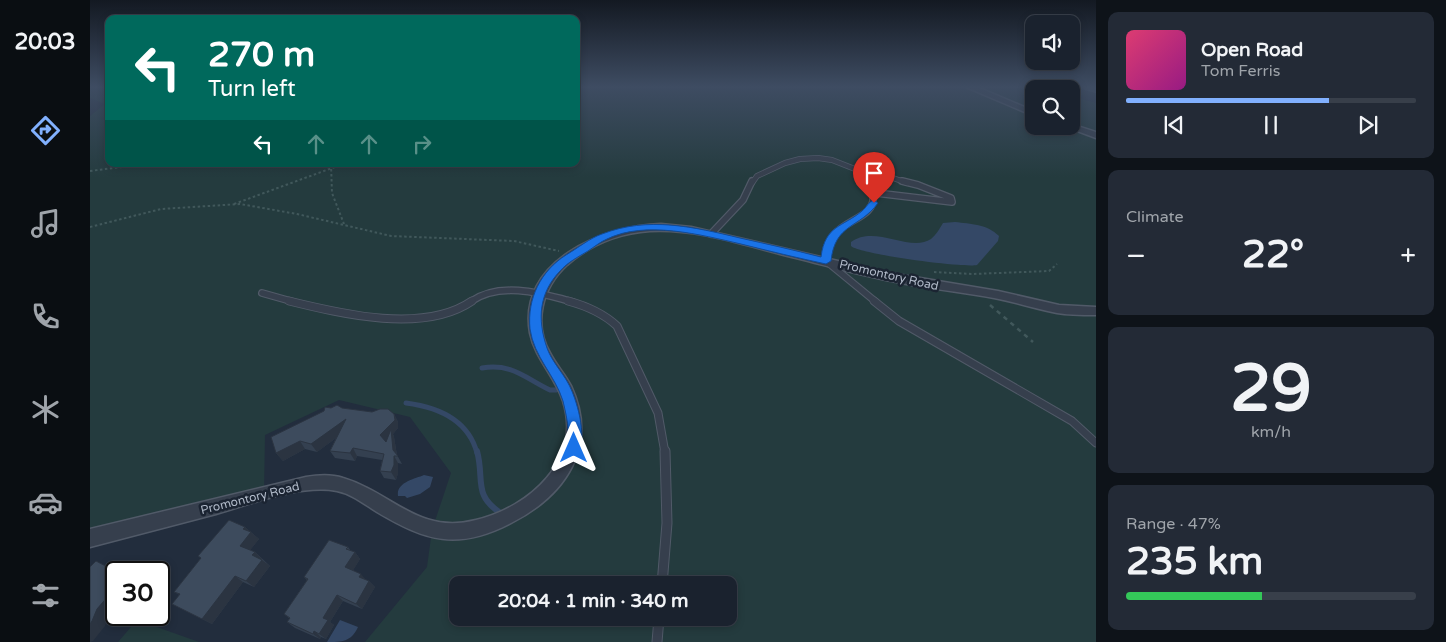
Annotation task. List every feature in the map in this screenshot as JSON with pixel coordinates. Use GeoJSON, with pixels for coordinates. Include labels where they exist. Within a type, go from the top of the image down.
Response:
{"type":"FeatureCollection","features":[{"type":"Feature","properties":{"kind":"street"},"geometry":{"type":"LineString","coordinates":[[1080,130],[1096,135]]}},
{"type":"Feature","properties":{"kind":"street","name":"Promontory Road"},"geometry":{"type":"LineString","coordinates":[[90,538],[290,487],[331,483],[345,486],[366,495],[389,509],[432,530],[454,531],[479,528],[496,523],[515,513],[544,491],[565,465],[576,443],[573,417],[564,386],[541,350],[536,329],[538,295],[546,279],[555,269],[577,252],[604,236],[621,231],[646,227],[669,227],[711,234],[890,277],[981,294],[998,295],[1059,309],[1096,310]]}},
{"type":"Feature","properties":{"kind":"lane"},"geometry":{"type":"LineString","coordinates":[[711,234],[743,200],[757,176],[778,166],[800,159],[825,159],[860,171],[879,174],[918,185],[953,200],[947,202],[876,193],[870,209],[837,231],[831,239],[827,247],[826,261],[892,317],[1072,421],[1096,443]]}},
{"type":"Feature","properties":{"kind":"lane"},"geometry":{"type":"LineString","coordinates":[[262,293],[333,311],[411,318],[447,314],[488,292],[503,290],[571,300],[603,313],[612,319],[658,413],[666,460],[667,523],[663,576]]}},
{"type":"Feature","properties":{"kind":"lane"},"geometry":{"type":"LineString","coordinates":[[657,642],[658,626]]}},
{"type":"Feature","properties":{"kind":"path"},"geometry":{"type":"LineString","coordinates":[[90,171],[121,167]]}},
{"type":"Feature","properties":{"kind":"path"},"geometry":{"type":"LineString","coordinates":[[232,205],[285,183],[332,168],[332,193],[344,224]]}},
{"type":"Feature","properties":{"kind":"path"},"geometry":{"type":"LineString","coordinates":[[90,227],[161,209],[232,205],[287,212],[391,236],[514,241],[558,251],[577,252]]}},
{"type":"Feature","properties":{"kind":"path"},"geometry":{"type":"LineString","coordinates":[[929,272],[973,274],[1049,271],[1057,264]]}},
{"type":"Feature","properties":{"kind":"path"},"geometry":{"type":"LineString","coordinates":[[981,294],[996,311],[1033,342]]}},
{"type":"Feature","properties":{"kind":"green space"},"geometry":{"type":"Polygon","coordinates":[[[90,117],[105,117],[105,167],[580,167],[580,117],[1025,117],[1025,135],[1080,135],[1080,117],[1096,117],[1096,642],[365,642],[427,567],[432,530],[451,473],[410,417],[339,400],[265,435],[264,494],[90,538],[90,117]]]}},
{"type":"Feature","properties":{"kind":"green space"},"geometry":{"type":"Polygon","coordinates":[[[132,626],[154,626],[199,642],[118,642],[132,626]]]}},
{"type":"Feature","properties":{"kind":"water"},"geometry":{"type":"Polygon","coordinates":[[[955,222],[984,227],[999,236],[998,241],[977,265],[912,260],[872,253],[851,246],[851,242],[860,237],[871,236],[913,243],[923,242],[931,239],[943,223],[955,222]]]}},
{"type":"Feature","properties":{"kind":"water"},"geometry":{"type":"Polygon","coordinates":[[[424,475],[433,477],[430,487],[420,494],[407,498],[405,496],[398,496],[398,491],[403,484],[424,475]]]}},
{"type":"Feature","properties":{"kind":"water"},"geometry":{"type":"Polygon","coordinates":[[[340,620],[358,627],[352,636],[345,640],[327,642],[340,620]]]}},
{"type":"Feature","properties":{"kind":"building"},"geometry":{"type":"Polygon","coordinates":[[[337,405],[342,408],[372,412],[388,409],[394,414],[395,420],[380,435],[386,442],[391,429],[393,450],[398,456],[394,456],[394,465],[391,472],[380,471],[384,454],[353,448],[350,453],[330,451],[346,419],[311,444],[300,441],[276,453],[271,437],[324,411],[325,407],[331,408],[337,405]]]}},
{"type":"Feature","properties":{"kind":"building"},"geometry":{"type":"Polygon","coordinates":[[[229,520],[245,527],[243,529],[251,532],[240,546],[255,552],[252,555],[262,560],[246,581],[235,576],[202,619],[172,604],[180,594],[174,592],[201,558],[198,556],[229,520]]]}},
{"type":"Feature","properties":{"kind":"building"},"geometry":{"type":"Polygon","coordinates":[[[329,540],[348,547],[346,549],[355,552],[345,567],[361,574],[359,577],[369,581],[356,604],[337,595],[323,618],[328,620],[319,634],[314,631],[313,634],[287,622],[290,618],[284,614],[308,579],[304,577],[329,540]]]}},
{"type":"Feature","properties":{"kind":"building"},"geometry":{"type":"Polygon","coordinates":[[[96,561],[105,566],[105,600],[97,609],[90,624],[90,567],[96,561]]]}},
{"type":"Feature","properties":{"kind":"waterway"},"geometry":{"type":"LineString","coordinates":[[482,368],[493,367],[510,370],[550,390],[556,390],[563,386]]}},
{"type":"Feature","properties":{"kind":"waterway"},"geometry":{"type":"LineString","coordinates":[[406,403],[440,412],[459,423],[473,441],[477,453]]}},
{"type":"Feature","properties":{"kind":"waterway"},"geometry":{"type":"LineString","coordinates":[[477,451],[483,493],[493,507],[502,514]]}},
{"type":"Feature","properties":{"kind":"route"},"geometry":{"type":"LineString","coordinates":[[574,448],[576,443],[575,429],[570,402],[564,386],[541,350],[536,329],[539,292],[546,279],[562,262],[604,236],[621,231],[660,226],[691,230],[826,261],[827,247],[837,231],[865,213],[874,203]]}}]}
